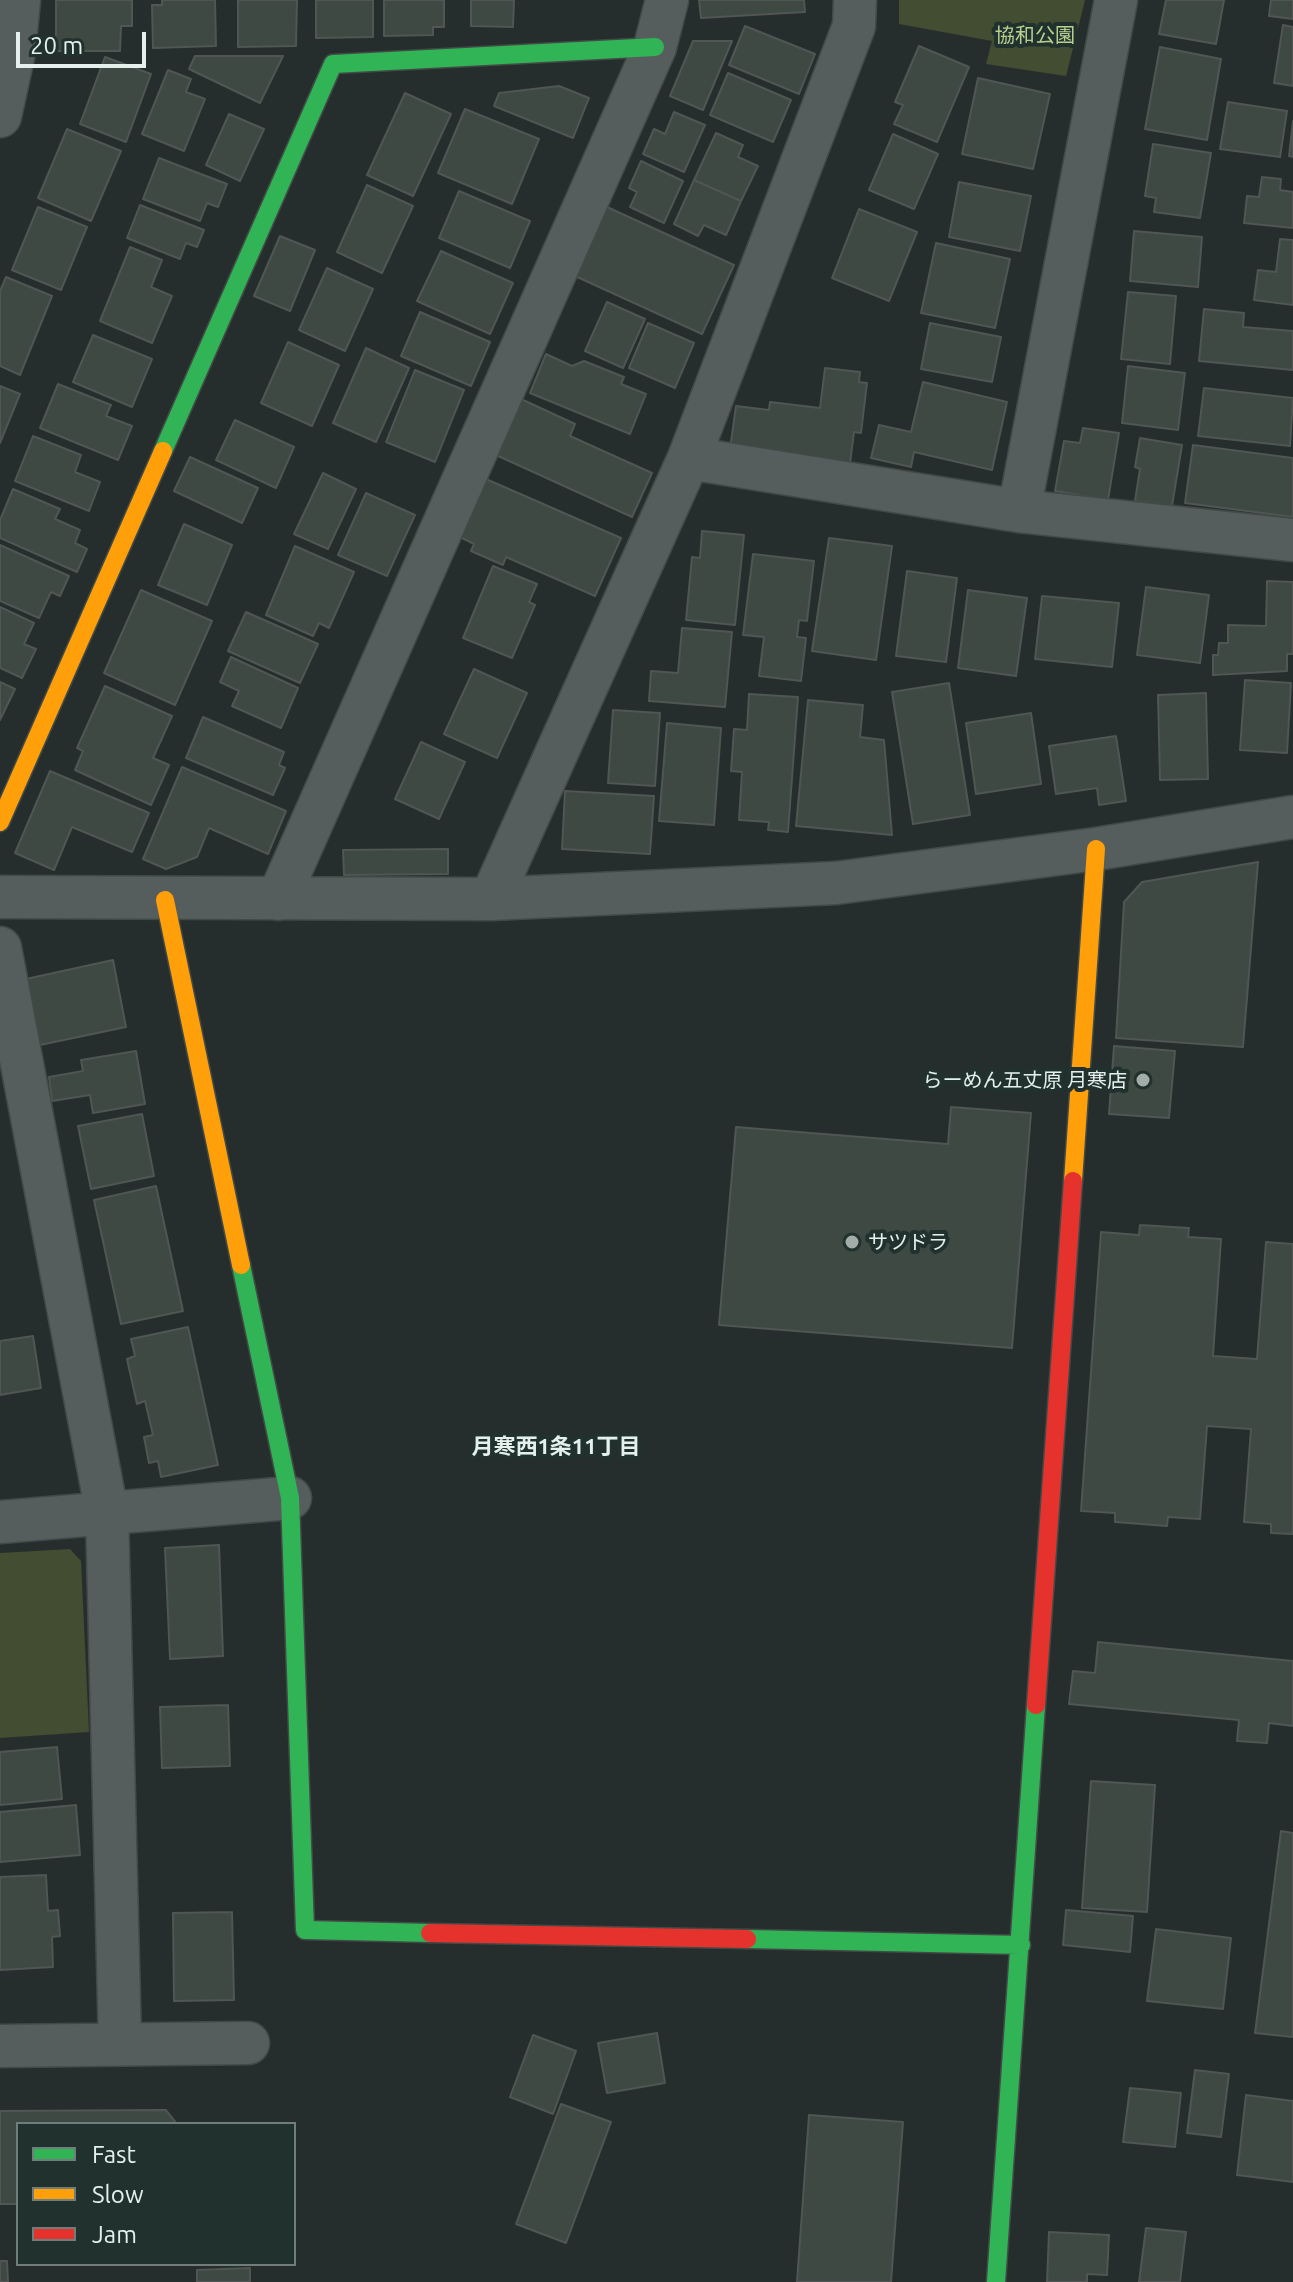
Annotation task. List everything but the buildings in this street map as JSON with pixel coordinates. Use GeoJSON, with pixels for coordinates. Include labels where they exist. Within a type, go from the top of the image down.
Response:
{"type":"FeatureCollection","features":[{"type":"Feature","properties":{"kind":"street"},"geometry":{"type":"LineString","coordinates":[[0,116],[14,52],[19,0]]}},
{"type":"Feature","properties":{"kind":"street"},"geometry":{"type":"LineString","coordinates":[[278,899],[655,47],[667,0]]}},
{"type":"Feature","properties":{"kind":"street"},"geometry":{"type":"LineString","coordinates":[[491,899],[689,458],[854,26],[855,0]]}},
{"type":"Feature","properties":{"kind":"street"},"geometry":{"type":"LineString","coordinates":[[1019,511],[1116,0]]}},
{"type":"Feature","properties":{"kind":"street"},"geometry":{"type":"LineString","coordinates":[[0,822],[333,64],[655,47]]}},
{"type":"Feature","properties":{"kind":"street"},"geometry":{"type":"LineString","coordinates":[[689,458],[1019,511],[1293,540]]}},
{"type":"Feature","properties":{"kind":"street"},"geometry":{"type":"LineString","coordinates":[[0,897],[491,899],[836,883],[1096,849],[1293,817]]}},
{"type":"Feature","properties":{"kind":"street"},"geometry":{"type":"LineString","coordinates":[[996,2282],[1096,849]]}},
{"type":"Feature","properties":{"kind":"street"},"geometry":{"type":"LineString","coordinates":[[165,900],[290,1498],[305,1930],[1021,1945]]}},
{"type":"Feature","properties":{"kind":"street"},"geometry":{"type":"LineString","coordinates":[[0,948],[107,1513],[120,2044]]}},
{"type":"Feature","properties":{"kind":"street"},"geometry":{"type":"LineString","coordinates":[[0,1522],[290,1498]]}},
{"type":"Feature","properties":{"kind":"street"},"geometry":{"type":"LineString","coordinates":[[0,2046],[248,2043]]}},
{"type":"Feature","properties":{"kind":"green space","name":"協和公園"},"geometry":{"type":"Polygon","coordinates":[[[899,0],[1085,0],[1066,76],[986,64],[992,41],[899,24],[899,0]]]}},
{"type":"Feature","properties":{"kind":"green space"},"geometry":{"type":"Polygon","coordinates":[[[70,1549],[81,1561],[89,1732],[0,1738],[0,1553],[70,1549]]]}},
{"type":"Feature","properties":{"kind":"traffic: fast"},"geometry":{"type":"LineString","coordinates":[[163,451],[333,64],[655,47]]}},
{"type":"Feature","properties":{"kind":"traffic: fast"},"geometry":{"type":"LineString","coordinates":[[241,1265],[290,1498],[305,1930],[430,1933]]}},
{"type":"Feature","properties":{"kind":"traffic: fast"},"geometry":{"type":"LineString","coordinates":[[996,2282],[1036,1705]]}},
{"type":"Feature","properties":{"kind":"traffic: fast"},"geometry":{"type":"LineString","coordinates":[[747,1939],[1021,1945]]}},
{"type":"Feature","properties":{"kind":"traffic: slow"},"geometry":{"type":"LineString","coordinates":[[0,822],[163,451]]}},
{"type":"Feature","properties":{"kind":"traffic: slow"},"geometry":{"type":"LineString","coordinates":[[1073,1181],[1096,849]]}},
{"type":"Feature","properties":{"kind":"traffic: slow"},"geometry":{"type":"LineString","coordinates":[[165,900],[241,1265]]}},
{"type":"Feature","properties":{"kind":"traffic: jam"},"geometry":{"type":"LineString","coordinates":[[1036,1705],[1073,1181]]}},
{"type":"Feature","properties":{"kind":"traffic: jam"},"geometry":{"type":"LineString","coordinates":[[430,1933],[747,1939]]}},
{"type":"Feature","properties":{"kind":"place","name":"らーめん五丈原 月寒店"},"geometry":{"type":"Point","coordinates":[1143,1080]}},
{"type":"Feature","properties":{"kind":"place","name":"サツドラ"},"geometry":{"type":"Point","coordinates":[852,1242]}},
{"type":"Feature","properties":{"kind":"district","name":"月寒西1条11丁目"},"geometry":{"type":"Point","coordinates":[556,1447]}}]}
